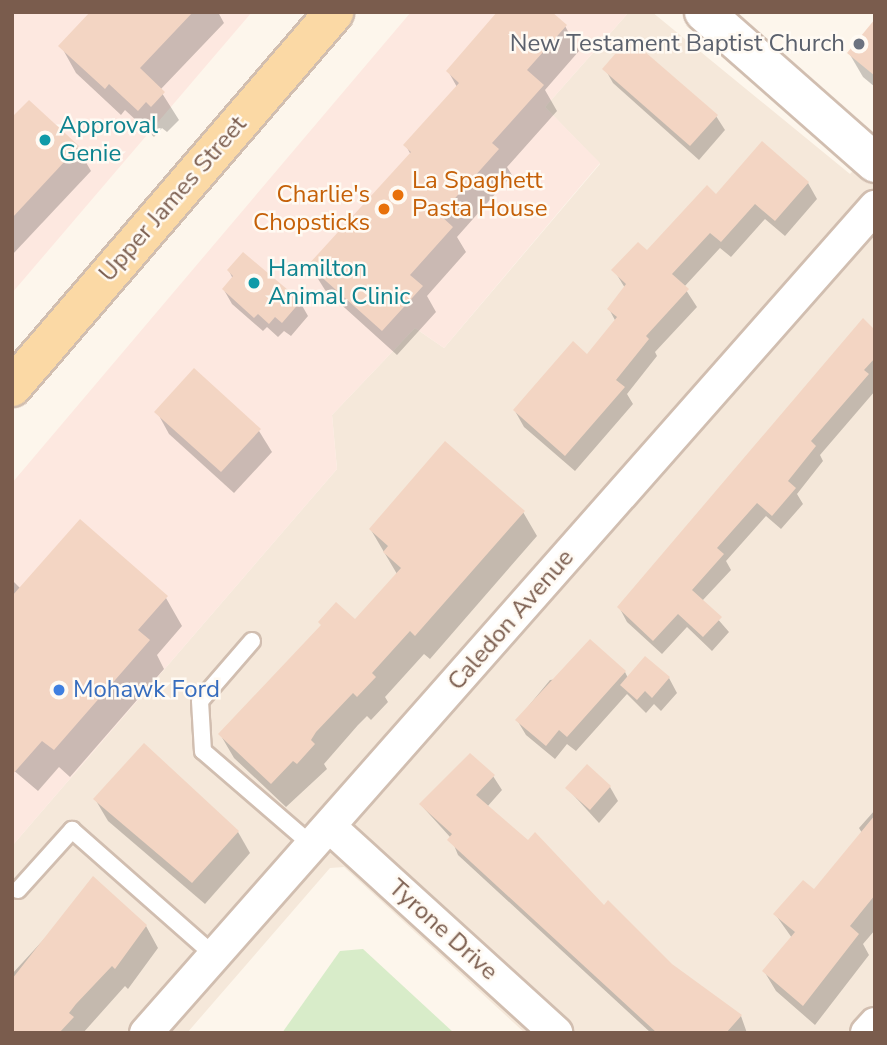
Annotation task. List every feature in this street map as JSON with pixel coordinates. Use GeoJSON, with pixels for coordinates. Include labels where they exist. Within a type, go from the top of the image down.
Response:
{"type":"FeatureCollection","features":[{"type":"Feature","properties":{"kind":"main road","name":"Upper James Street"},"geometry":{"type":"LineString","coordinates":[[12,387],[334,12]]}},
{"type":"Feature","properties":{"kind":"street"},"geometry":{"type":"LineString","coordinates":[[704,12],[875,163]]}},
{"type":"Feature","properties":{"kind":"street","name":"Caledon Avenue"},"geometry":{"type":"LineString","coordinates":[[146,1033],[875,207]]}},
{"type":"Feature","properties":{"kind":"street","name":"Tyrone Drive"},"geometry":{"type":"LineString","coordinates":[[321,836],[556,1033]]}},
{"type":"Feature","properties":{"kind":"street"},"geometry":{"type":"LineString","coordinates":[[867,1033],[875,1024]]}},
{"type":"Feature","properties":{"kind":"lane"},"geometry":{"type":"LineString","coordinates":[[252,641],[200,701],[203,751],[321,836]]}},
{"type":"Feature","properties":{"kind":"lane"},"geometry":{"type":"LineString","coordinates":[[18,890],[72,830],[214,955]]}},
{"type":"Feature","properties":{"kind":"shaded area"},"geometry":{"type":"Polygon","coordinates":[[[12,12],[252,12],[12,293],[12,12]]]}},
{"type":"Feature","properties":{"kind":"shaded area"},"geometry":{"type":"Polygon","coordinates":[[[411,12],[629,12],[545,107],[600,163],[444,348],[415,328],[332,415],[337,469],[12,846],[12,483],[411,12]]]}},
{"type":"Feature","properties":{"kind":"shaded area"},"geometry":{"type":"Polygon","coordinates":[[[629,12],[652,12],[850,174],[875,147],[875,1033],[525,1033],[344,867],[330,868],[187,1033],[12,1033],[12,846],[337,469],[332,415],[415,328],[444,348],[600,164],[545,107],[629,12]]]}},
{"type":"Feature","properties":{"kind":"green space"},"geometry":{"type":"Polygon","coordinates":[[[363,949],[454,1033],[282,1033],[340,951],[363,949]]]}},
{"type":"Feature","properties":{"kind":"building"},"geometry":{"type":"Polygon","coordinates":[[[90,12],[193,12],[140,68],[165,92],[151,107],[146,102],[138,111],[109,84],[105,89],[58,46],[90,12]]]}},
{"type":"Feature","properties":{"kind":"building"},"geometry":{"type":"Polygon","coordinates":[[[497,12],[552,12],[567,25],[527,70],[544,85],[492,143],[499,149],[440,215],[453,227],[410,275],[423,286],[382,331],[308,265],[411,152],[403,145],[459,83],[446,71],[497,12]]]}},
{"type":"Feature","properties":{"kind":"building","name":"New Testament Baptist Church"},"geometry":{"type":"Polygon","coordinates":[[[875,19],[875,76],[847,53],[875,19]]]}},
{"type":"Feature","properties":{"kind":"building"},"geometry":{"type":"Polygon","coordinates":[[[629,38],[718,115],[690,146],[602,69],[629,38]]]}},
{"type":"Feature","properties":{"kind":"building","name":"Approval Genie"},"geometry":{"type":"Polygon","coordinates":[[[29,100],[79,146],[12,218],[12,117],[29,100]]]}},
{"type":"Feature","properties":{"kind":"building"},"geometry":{"type":"Polygon","coordinates":[[[762,141],[809,182],[775,221],[755,204],[721,242],[710,233],[672,274],[689,289],[646,336],[649,339],[616,380],[625,387],[565,456],[513,410],[573,341],[587,354],[617,317],[607,309],[626,284],[611,270],[638,242],[647,250],[707,185],[716,194],[762,141]]]}},
{"type":"Feature","properties":{"kind":"building","name":"Hamilton Animal Clinic"},"geometry":{"type":"Polygon","coordinates":[[[243,252],[301,301],[282,323],[275,317],[269,324],[258,314],[254,318],[222,289],[233,276],[227,270],[243,252]]]}},
{"type":"Feature","properties":{"kind":"building"},"geometry":{"type":"Polygon","coordinates":[[[863,318],[875,330],[875,358],[864,370],[869,374],[811,441],[816,446],[788,481],[796,488],[772,516],[757,503],[717,548],[724,554],[692,590],[722,617],[703,637],[678,614],[653,641],[617,607],[863,318]]]}},
{"type":"Feature","properties":{"kind":"building"},"geometry":{"type":"Polygon","coordinates":[[[194,368],[261,429],[221,472],[154,412],[194,368]]]}},
{"type":"Feature","properties":{"kind":"building"},"geometry":{"type":"Polygon","coordinates":[[[445,441],[525,511],[415,636],[410,631],[372,673],[376,677],[357,697],[353,693],[316,732],[311,740],[315,744],[297,764],[293,761],[271,784],[218,734],[321,625],[318,622],[336,602],[355,619],[401,568],[383,552],[388,546],[369,529],[445,441]]]}},
{"type":"Feature","properties":{"kind":"building","name":"Mohawk Ford"},"geometry":{"type":"Polygon","coordinates":[[[80,519],[168,596],[138,630],[150,640],[54,750],[42,741],[12,775],[12,596],[80,519]]]}},
{"type":"Feature","properties":{"kind":"building"},"geometry":{"type":"Polygon","coordinates":[[[590,639],[626,671],[567,737],[559,730],[546,746],[515,720],[590,639]]]}},
{"type":"Feature","properties":{"kind":"building"},"geometry":{"type":"Polygon","coordinates":[[[645,656],[670,677],[652,698],[645,691],[637,700],[620,685],[645,656]]]}},
{"type":"Feature","properties":{"kind":"building"},"geometry":{"type":"Polygon","coordinates":[[[144,743],[239,831],[192,883],[93,799],[144,743]]]}},
{"type":"Feature","properties":{"kind":"building"},"geometry":{"type":"Polygon","coordinates":[[[470,753],[495,775],[476,795],[528,840],[535,832],[604,905],[608,900],[672,964],[742,1015],[726,1033],[657,1033],[447,840],[452,834],[419,804],[470,753]]]}},
{"type":"Feature","properties":{"kind":"building"},"geometry":{"type":"Polygon","coordinates":[[[587,764],[611,786],[590,810],[565,788],[587,764]]]}},
{"type":"Feature","properties":{"kind":"building"},"geometry":{"type":"Polygon","coordinates":[[[875,815],[875,895],[850,926],[859,934],[803,1006],[762,971],[795,932],[773,914],[803,880],[814,889],[875,815]]]}},
{"type":"Feature","properties":{"kind":"building"},"geometry":{"type":"Polygon","coordinates":[[[93,876],[147,925],[115,969],[112,966],[76,1004],[69,1013],[74,1017],[59,1033],[12,1033],[12,979],[93,876]]]}},
{"type":"Feature","properties":{"kind":"place","name":"New Testament Baptist Church"},"geometry":{"type":"Point","coordinates":[859,44]}},
{"type":"Feature","properties":{"kind":"place","name":"Approval Genie"},"geometry":{"type":"Point","coordinates":[45,140]}},
{"type":"Feature","properties":{"kind":"place","name":"La Spaghett Pasta House"},"geometry":{"type":"Point","coordinates":[398,195]}},
{"type":"Feature","properties":{"kind":"place","name":"Charlie's Chopsticks"},"geometry":{"type":"Point","coordinates":[384,209]}},
{"type":"Feature","properties":{"kind":"place","name":"Hamilton Animal Clinic"},"geometry":{"type":"Point","coordinates":[254,283]}},
{"type":"Feature","properties":{"kind":"place","name":"Mohawk Ford"},"geometry":{"type":"Point","coordinates":[59,690]}}]}
